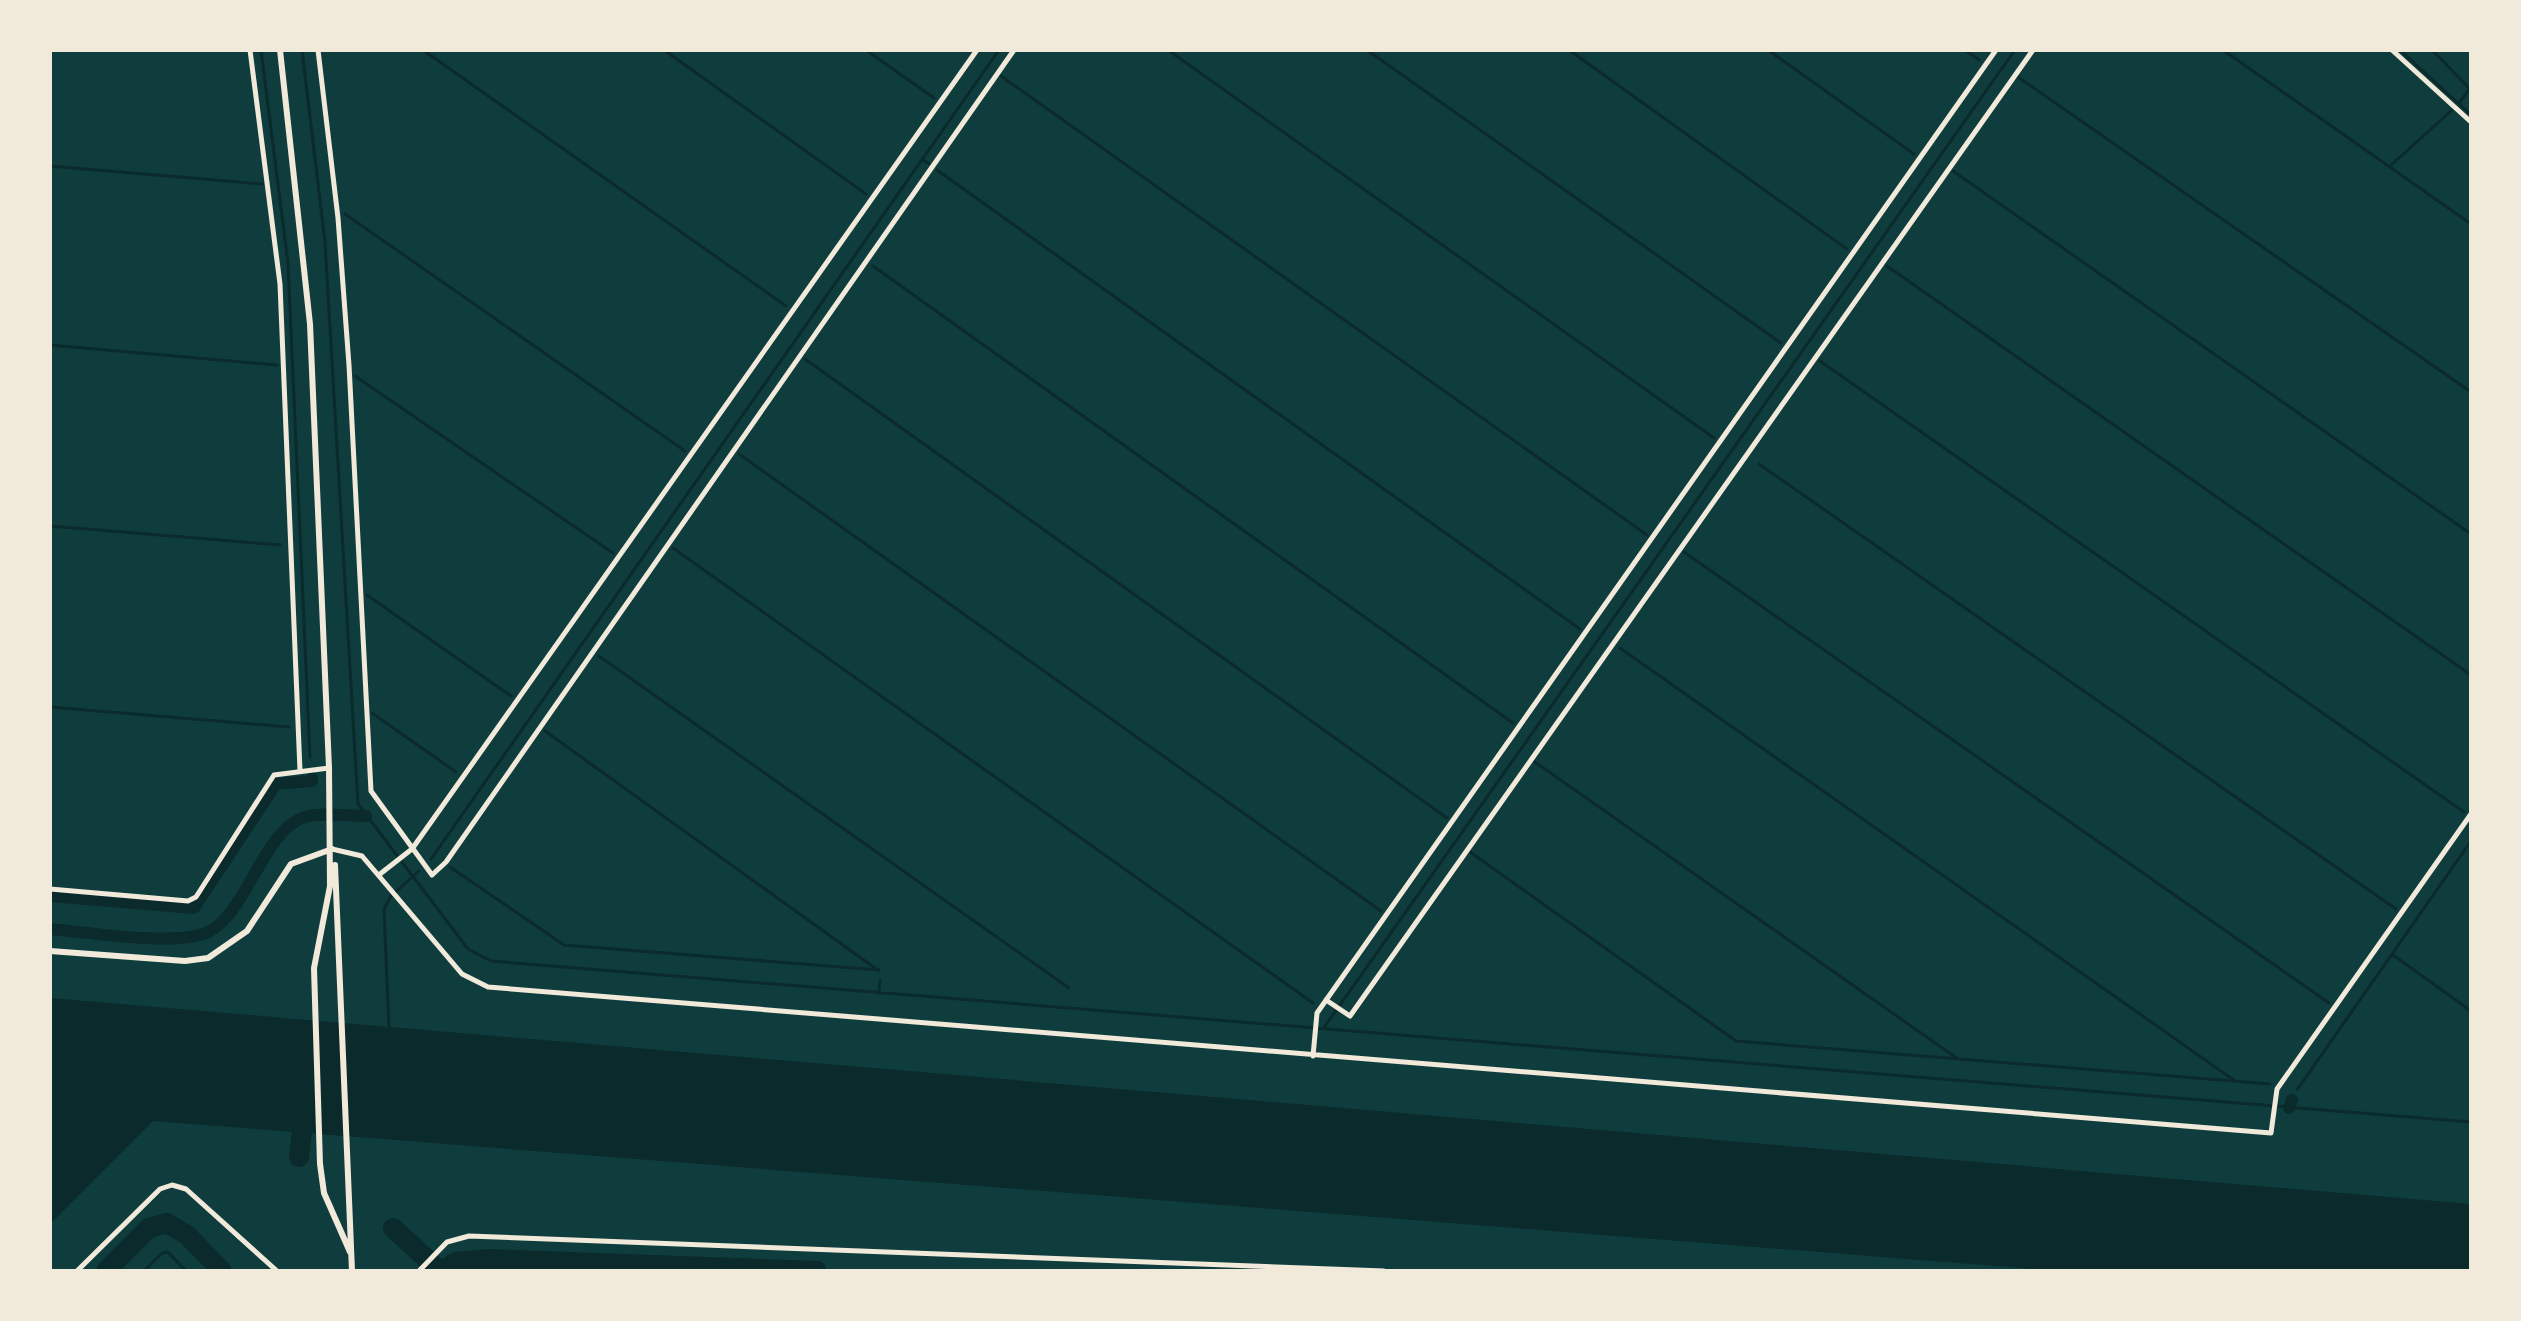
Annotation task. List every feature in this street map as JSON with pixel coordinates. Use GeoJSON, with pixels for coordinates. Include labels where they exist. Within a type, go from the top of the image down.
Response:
{"type":"FeatureCollection","features":[{"type":"Feature","properties":{"kind":"street"},"geometry":{"type":"LineString","coordinates":[[250,50],[280,284],[300,771]]}},
{"type":"Feature","properties":{"kind":"street"},"geometry":{"type":"LineString","coordinates":[[280,50],[310,324],[332,830],[330,886],[314,968],[320,1164],[324,1193],[350,1252]]}},
{"type":"Feature","properties":{"kind":"street"},"geometry":{"type":"LineString","coordinates":[[318,50],[343,277],[371,791],[410,851],[432,875],[446,862],[1014,50]]}},
{"type":"Feature","properties":{"kind":"street"},"geometry":{"type":"LineString","coordinates":[[380,874],[410,851],[977,50]]}},
{"type":"Feature","properties":{"kind":"street"},"geometry":{"type":"LineString","coordinates":[[1313,1056],[1317,1016],[1326,1000],[1996,50]]}},
{"type":"Feature","properties":{"kind":"street"},"geometry":{"type":"LineString","coordinates":[[1326,1000],[1350,1016],[2033,50]]}},
{"type":"Feature","properties":{"kind":"street"},"geometry":{"type":"LineString","coordinates":[[2392,50],[2471,122]]}},
{"type":"Feature","properties":{"kind":"street"},"geometry":{"type":"LineString","coordinates":[[50,889],[188,901],[196,897],[274,775],[329,768]]}},
{"type":"Feature","properties":{"kind":"street"},"geometry":{"type":"LineString","coordinates":[[50,951],[185,961],[208,958],[247,931],[291,864],[332,849],[362,856],[462,974],[488,987],[2271,1133],[2277,1089],[2471,814]]}},
{"type":"Feature","properties":{"kind":"street"},"geometry":{"type":"LineString","coordinates":[[332,849],[337,880],[352,1271]]}},
{"type":"Feature","properties":{"kind":"street"},"geometry":{"type":"LineString","coordinates":[[77,1271],[160,1189],[172,1185],[186,1189],[277,1271]]}},
{"type":"Feature","properties":{"kind":"street"},"geometry":{"type":"LineString","coordinates":[[419,1271],[447,1242],[469,1236],[1384,1271]]}},
{"type":"Feature","properties":{"kind":"water"},"geometry":{"type":"Polygon","coordinates":[[[50,998],[2471,1204],[2471,1271],[2061,1271],[153,1121],[50,1224],[50,998]]]}},
{"type":"Feature","properties":{"kind":"waterway"},"geometry":{"type":"LineString","coordinates":[[261,50],[288,263],[310,757]]}},
{"type":"Feature","properties":{"kind":"waterway"},"geometry":{"type":"LineString","coordinates":[[302,50],[325,242],[358,804],[468,949],[491,961],[2471,1122]]}},
{"type":"Feature","properties":{"kind":"waterway"},"geometry":{"type":"LineString","coordinates":[[423,50],[786,306]]}},
{"type":"Feature","properties":{"kind":"waterway"},"geometry":{"type":"LineString","coordinates":[[664,50],[866,194]]}},
{"type":"Feature","properties":{"kind":"waterway"},"geometry":{"type":"LineString","coordinates":[[866,50],[934,98]]}},
{"type":"Feature","properties":{"kind":"waterway"},"geometry":{"type":"LineString","coordinates":[[431,859],[999,50]]}},
{"type":"Feature","properties":{"kind":"waterway"},"geometry":{"type":"LineString","coordinates":[[1168,50],[1714,438]]}},
{"type":"Feature","properties":{"kind":"waterway"},"geometry":{"type":"LineString","coordinates":[[1367,50],[1781,343]]}},
{"type":"Feature","properties":{"kind":"waterway"},"geometry":{"type":"LineString","coordinates":[[1569,50],[1847,249]]}},
{"type":"Feature","properties":{"kind":"waterway"},"geometry":{"type":"LineString","coordinates":[[1768,50],[1914,154]]}},
{"type":"Feature","properties":{"kind":"waterway"},"geometry":{"type":"LineString","coordinates":[[1965,50],[1979,60]]}},
{"type":"Feature","properties":{"kind":"waterway"},"geometry":{"type":"LineString","coordinates":[[1323,1029],[2015,50]]}},
{"type":"Feature","properties":{"kind":"waterway"},"geometry":{"type":"LineString","coordinates":[[2223,50],[2471,224]]}},
{"type":"Feature","properties":{"kind":"waterway"},"geometry":{"type":"LineString","coordinates":[[2400,50],[2471,115]]}},
{"type":"Feature","properties":{"kind":"waterway"},"geometry":{"type":"LineString","coordinates":[[2432,50],[2471,90]]}},
{"type":"Feature","properties":{"kind":"waterway"},"geometry":{"type":"LineString","coordinates":[[1001,76],[1647,535]]}},
{"type":"Feature","properties":{"kind":"waterway"},"geometry":{"type":"LineString","coordinates":[[2018,77],[2471,392]]}},
{"type":"Feature","properties":{"kind":"waterway"},"geometry":{"type":"LineString","coordinates":[[2459,103],[2469,90]]}},
{"type":"Feature","properties":{"kind":"waterway"},"geometry":{"type":"LineString","coordinates":[[2389,167],[2452,110]]}},
{"type":"Feature","properties":{"kind":"waterway"},"geometry":{"type":"LineString","coordinates":[[922,159],[929,164]]}},
{"type":"Feature","properties":{"kind":"waterway"},"geometry":{"type":"LineString","coordinates":[[50,166],[263,184]]}},
{"type":"Feature","properties":{"kind":"waterway"},"geometry":{"type":"LineString","coordinates":[[937,170],[1580,629]]}},
{"type":"Feature","properties":{"kind":"waterway"},"geometry":{"type":"LineString","coordinates":[[1953,171],[2471,534]]}},
{"type":"Feature","properties":{"kind":"waterway"},"geometry":{"type":"LineString","coordinates":[[345,214],[685,451]]}},
{"type":"Feature","properties":{"kind":"waterway"},"geometry":{"type":"LineString","coordinates":[[873,266],[1513,723]]}},
{"type":"Feature","properties":{"kind":"waterway"},"geometry":{"type":"LineString","coordinates":[[1887,266],[2471,675]]}},
{"type":"Feature","properties":{"kind":"waterway"},"geometry":{"type":"LineString","coordinates":[[50,345],[277,365]]}},
{"type":"Feature","properties":{"kind":"waterway"},"geometry":{"type":"LineString","coordinates":[[805,359],[1447,818]]}},
{"type":"Feature","properties":{"kind":"waterway"},"geometry":{"type":"LineString","coordinates":[[1820,361],[2464,812]]}},
{"type":"Feature","properties":{"kind":"waterway"},"geometry":{"type":"LineString","coordinates":[[355,376],[613,553]]}},
{"type":"Feature","properties":{"kind":"waterway"},"geometry":{"type":"LineString","coordinates":[[739,454],[1381,911]]}},
{"type":"Feature","properties":{"kind":"waterway"},"geometry":{"type":"LineString","coordinates":[[1759,464],[2396,909]]}},
{"type":"Feature","properties":{"kind":"waterway"},"geometry":{"type":"LineString","coordinates":[[50,526],[280,545]]}},
{"type":"Feature","properties":{"kind":"waterway"},"geometry":{"type":"LineString","coordinates":[[673,548],[1313,1003]]}},
{"type":"Feature","properties":{"kind":"waterway"},"geometry":{"type":"LineString","coordinates":[[1684,552],[2329,1003]]}},
{"type":"Feature","properties":{"kind":"waterway"},"geometry":{"type":"LineString","coordinates":[[367,595],[511,696]]}},
{"type":"Feature","properties":{"kind":"waterway"},"geometry":{"type":"LineString","coordinates":[[1620,648],[2235,1081]]}},
{"type":"Feature","properties":{"kind":"waterway"},"geometry":{"type":"LineString","coordinates":[[599,656],[1069,988]]}},
{"type":"Feature","properties":{"kind":"waterway"},"geometry":{"type":"LineString","coordinates":[[50,707],[289,727]]}},
{"type":"Feature","properties":{"kind":"waterway"},"geometry":{"type":"LineString","coordinates":[[372,713],[456,772]]}},
{"type":"Feature","properties":{"kind":"waterway"},"geometry":{"type":"LineString","coordinates":[[545,731],[879,971]]}},
{"type":"Feature","properties":{"kind":"waterway"},"geometry":{"type":"LineString","coordinates":[[1535,762],[1958,1059]]}},
{"type":"Feature","properties":{"kind":"waterway"},"geometry":{"type":"LineString","coordinates":[[50,896],[194,908],[276,784],[312,781],[312,778]]}},
{"type":"Feature","properties":{"kind":"waterway"},"geometry":{"type":"LineString","coordinates":[[50,929],[154,938],[194,936],[208,932],[234,908],[267,853],[291,824],[305,817],[327,814],[366,816]]}},
{"type":"Feature","properties":{"kind":"waterway"},"geometry":{"type":"LineString","coordinates":[[2297,1090],[2471,841]]}},
{"type":"Feature","properties":{"kind":"waterway"},"geometry":{"type":"LineString","coordinates":[[1470,852],[1736,1041],[2270,1084]]}},
{"type":"Feature","properties":{"kind":"waterway"},"geometry":{"type":"LineString","coordinates":[[450,867],[564,945],[879,970]]}},
{"type":"Feature","properties":{"kind":"waterway"},"geometry":{"type":"LineString","coordinates":[[389,1030],[384,909],[391,896],[419,871]]}},
{"type":"Feature","properties":{"kind":"waterway"},"geometry":{"type":"LineString","coordinates":[[2393,955],[2471,1011]]}},
{"type":"Feature","properties":{"kind":"waterway"},"geometry":{"type":"LineString","coordinates":[[879,993],[880,980]]}},
{"type":"Feature","properties":{"kind":"waterway"},"geometry":{"type":"LineString","coordinates":[[2289,1108],[2292,1100]]}},
{"type":"Feature","properties":{"kind":"waterway"},"geometry":{"type":"LineString","coordinates":[[299,1157],[305,1105]]}},
{"type":"Feature","properties":{"kind":"waterway"},"geometry":{"type":"LineString","coordinates":[[106,1271],[149,1228],[167,1223],[187,1235],[222,1271]]}},
{"type":"Feature","properties":{"kind":"waterway"},"geometry":{"type":"LineString","coordinates":[[393,1228],[440,1271]]}},
{"type":"Feature","properties":{"kind":"waterway"},"geometry":{"type":"LineString","coordinates":[[144,1271],[162,1253],[168,1252],[186,1271]]}},
{"type":"Feature","properties":{"kind":"waterway"},"geometry":{"type":"LineString","coordinates":[[442,1271],[456,1262],[488,1259],[817,1271]]}}]}
